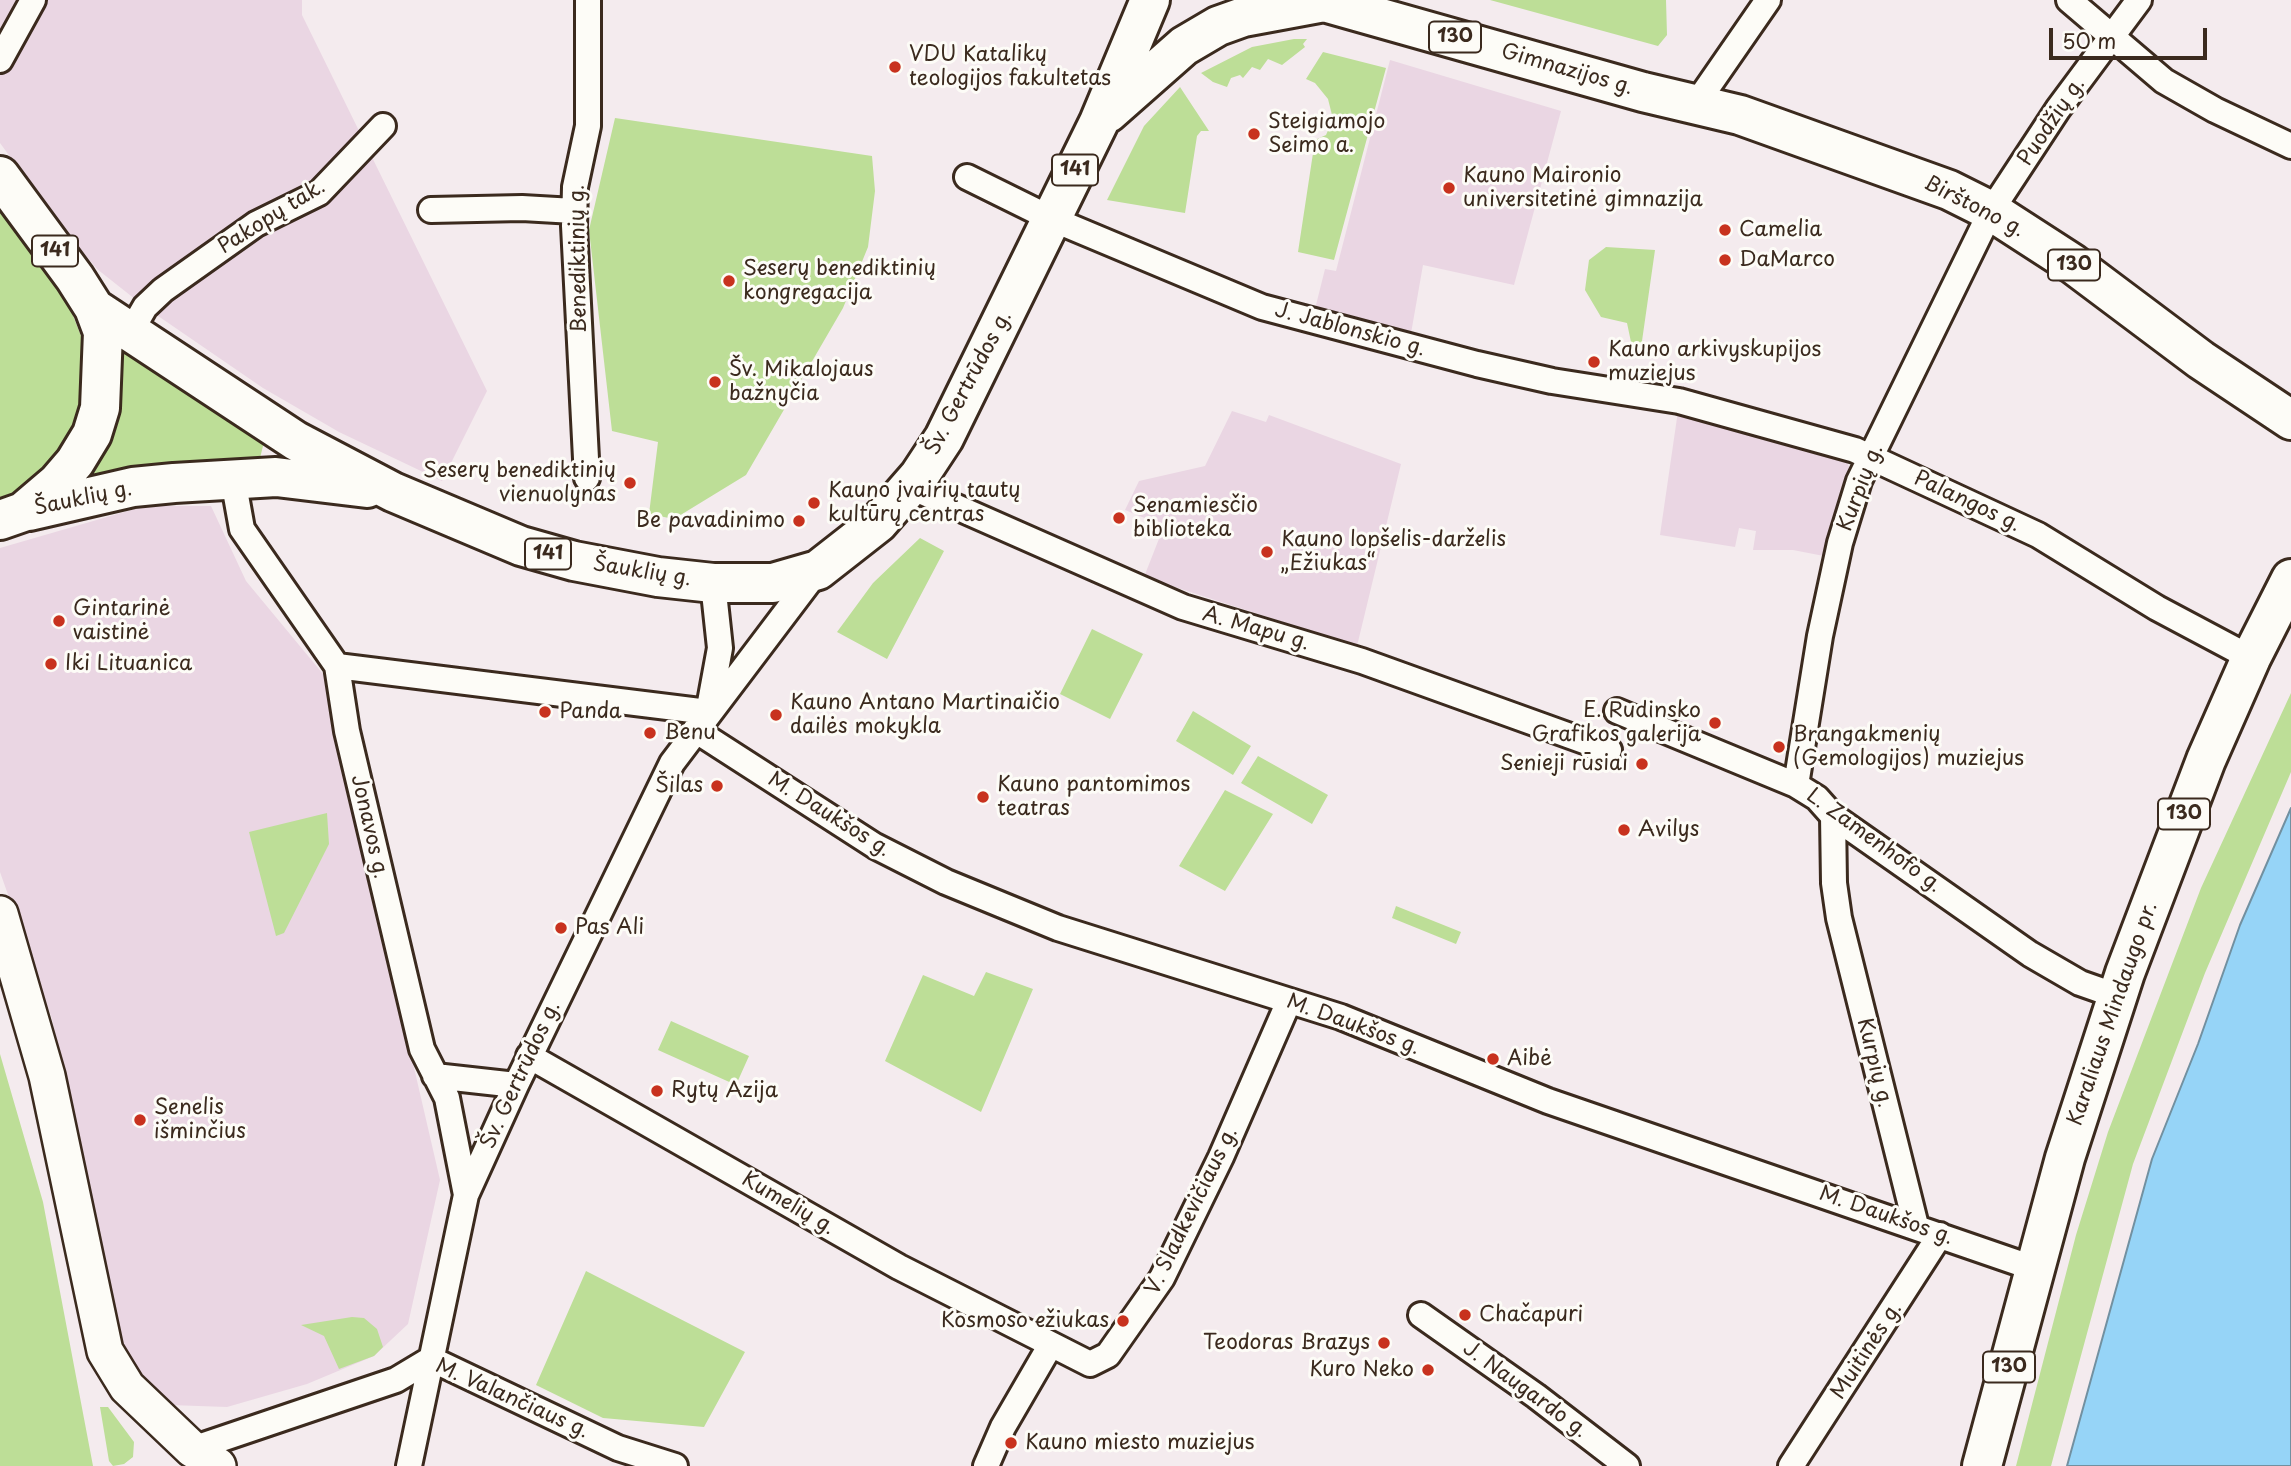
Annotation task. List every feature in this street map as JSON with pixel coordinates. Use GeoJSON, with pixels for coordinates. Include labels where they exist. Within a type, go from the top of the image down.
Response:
{"type":"FeatureCollection","features":[{"type":"Feature","properties":{"kind":"main road","name":"Šv. Gertrūdos g."},"geometry":{"type":"LineString","coordinates":[[818,570],[878,523],[911,486],[950,427],[1099,122],[1150,0]]}},
{"type":"Feature","properties":{"kind":"main road"},"geometry":{"type":"LineString","coordinates":[[1099,122],[1184,46],[1218,26],[1243,17],[1321,1]]}},
{"type":"Feature","properties":{"kind":"main road","name":"Gimnazijos g."},"geometry":{"type":"LineString","coordinates":[[1321,1],[1696,104]]}},
{"type":"Feature","properties":{"kind":"main road","name":"Birštono g."},"geometry":{"type":"LineString","coordinates":[[1696,104],[1740,115],[1868,159],[1949,190],[1991,211],[2073,264],[2201,360],[2291,420]]}},
{"type":"Feature","properties":{"kind":"main road","name":"141"},"geometry":{"type":"LineString","coordinates":[[0,176],[94,308],[130,333]]}},
{"type":"Feature","properties":{"kind":"main road"},"geometry":{"type":"LineString","coordinates":[[12,516],[57,483],[75,463],[92,433],[100,408],[103,371],[103,332],[94,308]]}},
{"type":"Feature","properties":{"kind":"main road","name":"Šauklių g."},"geometry":{"type":"LineString","coordinates":[[130,333],[296,441],[393,492],[521,546],[574,561],[658,577],[713,583],[773,583],[818,570]]}},
{"type":"Feature","properties":{"kind":"main road","name":"Šauklių g."},"geometry":{"type":"LineString","coordinates":[[12,516],[133,487],[233,479],[276,477],[393,492]]}},
{"type":"Feature","properties":{"kind":"main road","name":"Karaliaus Mindaugo pr."},"geometry":{"type":"LineString","coordinates":[[1982,1466],[2065,1158],[2117,996],[2163,866],[2251,658],[2291,579]]}},
{"type":"Feature","properties":{"kind":"street"},"geometry":{"type":"LineString","coordinates":[[0,60],[33,0]]}},
{"type":"Feature","properties":{"kind":"street","name":"Benediktinių g."},"geometry":{"type":"LineString","coordinates":[[587,478],[574,211],[575,187],[588,126],[589,0]]}},
{"type":"Feature","properties":{"kind":"street"},"geometry":{"type":"LineString","coordinates":[[1696,104],[1768,0]]}},
{"type":"Feature","properties":{"kind":"street"},"geometry":{"type":"LineString","coordinates":[[2069,0],[2164,81],[2216,110],[2291,146]]}},
{"type":"Feature","properties":{"kind":"street","name":"Puodžių g."},"geometry":{"type":"LineString","coordinates":[[1991,211],[2059,109],[2139,0]]}},
{"type":"Feature","properties":{"kind":"street","name":"Pakopų tak."},"geometry":{"type":"LineString","coordinates":[[130,333],[145,307],[163,290],[256,223],[318,193],[383,126]]}},
{"type":"Feature","properties":{"kind":"street","name":"J. Jablonskio g."},"geometry":{"type":"LineString","coordinates":[[967,177],[1052,219],[1262,307],[1477,364],[1552,381],[1661,398]]}},
{"type":"Feature","properties":{"kind":"street"},"geometry":{"type":"LineString","coordinates":[[431,210],[522,208],[574,211]]}},
{"type":"Feature","properties":{"kind":"street","name":"Kurpių g."},"geometry":{"type":"LineString","coordinates":[[1796,785],[1820,636],[1840,542],[1859,481],[1991,211]]}},
{"type":"Feature","properties":{"kind":"street","name":"Palangos g."},"geometry":{"type":"LineString","coordinates":[[1661,398],[1844,447],[1870,457],[2038,535],[2157,607],[2251,658]]}},
{"type":"Feature","properties":{"kind":"street","name":"Jonavos g."},"geometry":{"type":"LineString","coordinates":[[233,479],[242,529],[337,666],[347,731],[422,1049],[447,1098],[466,1195]]}},
{"type":"Feature","properties":{"kind":"street","name":"A. Mapu g."},"geometry":{"type":"LineString","coordinates":[[911,486],[1183,607],[1362,661],[1609,750]]}},
{"type":"Feature","properties":{"kind":"street","name":"Šv. Gertrūdos g."},"geometry":{"type":"LineString","coordinates":[[409,1466],[466,1195],[529,1056],[672,763],[701,721],[818,570]]}},
{"type":"Feature","properties":{"kind":"street","name":"Šv. Gertrūdos g."},"geometry":{"type":"LineString","coordinates":[[701,721],[720,648],[713,583]]}},
{"type":"Feature","properties":{"kind":"street","name":"M. Daukšos g."},"geometry":{"type":"LineString","coordinates":[[337,666],[701,721],[875,846],[946,882],[1058,928],[1341,1017],[1548,1101],[2036,1269]]}},
{"type":"Feature","properties":{"kind":"street","name":"L. Zamenhofo g."},"geometry":{"type":"LineString","coordinates":[[1617,711],[1796,785],[1817,798],[1833,816],[2041,961],[2080,983],[2117,996]]}},
{"type":"Feature","properties":{"kind":"street","name":"Kurpių g."},"geometry":{"type":"LineString","coordinates":[[1833,816],[1834,883],[1839,918],[1916,1226]]}},
{"type":"Feature","properties":{"kind":"street"},"geometry":{"type":"LineString","coordinates":[[0,914],[47,1076],[105,1351],[127,1387],[161,1421],[205,1457]]}},
{"type":"Feature","properties":{"kind":"street","name":"V. Sladkevičiaus g."},"geometry":{"type":"LineString","coordinates":[[1050,1346],[1090,1364],[1099,1362],[1108,1355],[1146,1304],[1220,1157],[1289,1001]]}},
{"type":"Feature","properties":{"kind":"street","name":"Kumelių g."},"geometry":{"type":"LineString","coordinates":[[529,1056],[827,1227],[1050,1346]]}},
{"type":"Feature","properties":{"kind":"street"},"geometry":{"type":"LineString","coordinates":[[435,1076],[516,1085]]}},
{"type":"Feature","properties":{"kind":"street","name":"Muitinės g."},"geometry":{"type":"LineString","coordinates":[[1791,1466],[1940,1235]]}},
{"type":"Feature","properties":{"kind":"street","name":"J. Naugardo g."},"geometry":{"type":"LineString","coordinates":[[1421,1315],[1536,1396],[1627,1466]]}},
{"type":"Feature","properties":{"kind":"street"},"geometry":{"type":"LineString","coordinates":[[986,1466],[1003,1427],[1050,1346]]}},
{"type":"Feature","properties":{"kind":"street","name":"M. Valančiaus g."},"geometry":{"type":"LineString","coordinates":[[205,1457],[396,1380],[431,1359],[618,1448],[675,1466]]}},
{"type":"Feature","properties":{"kind":"shaded area"},"geometry":{"type":"Polygon","coordinates":[[[0,0],[302,0],[302,15],[487,391],[442,481],[339,432],[263,388],[145,307],[97,269],[60,225],[0,143],[0,0]]]}},
{"type":"Feature","properties":{"kind":"shaded area","name":"Kauno Maironio universitetinė gimnazija"},"geometry":{"type":"Polygon","coordinates":[[[1390,60],[1561,111],[1514,285],[1423,265],[1410,339],[1314,313],[1325,269],[1336,271],[1390,60]]]}},
{"type":"Feature","properties":{"kind":"shaded area","name":"Kauno lopšelis-darželis „Ežiukas“"},"geometry":{"type":"Polygon","coordinates":[[[1232,411],[1266,422],[1269,415],[1401,464],[1357,646],[1144,577],[1164,526],[1125,510],[1139,481],[1205,466],[1232,411]]]}},
{"type":"Feature","properties":{"kind":"shaded area"},"geometry":{"type":"Polygon","coordinates":[[[1678,411],[1846,460],[1850,469],[1829,557],[1793,550],[1753,550],[1756,531],[1739,528],[1735,547],[1660,535],[1678,411]]]}},
{"type":"Feature","properties":{"kind":"shaded area"},"geometry":{"type":"Polygon","coordinates":[[[145,506],[211,506],[246,581],[323,674],[440,1180],[408,1324],[374,1356],[307,1384],[227,1407],[170,1405],[133,1369],[110,1308],[52,1019],[0,872],[0,548],[145,506]]]}},
{"type":"Feature","properties":{"kind":"green space"},"geometry":{"type":"Polygon","coordinates":[[[1490,0],[1666,0],[1667,35],[1658,46],[1490,0]]]}},
{"type":"Feature","properties":{"kind":"green space"},"geometry":{"type":"Polygon","coordinates":[[[1307,39],[1303,44],[1305,47],[1282,65],[1268,59],[1260,70],[1252,67],[1243,78],[1240,75],[1231,78],[1227,87],[1213,82],[1201,73],[1252,47],[1307,39]]]}},
{"type":"Feature","properties":{"kind":"green space"},"geometry":{"type":"Polygon","coordinates":[[[1323,52],[1386,68],[1334,260],[1298,252],[1315,140],[1326,135],[1333,119],[1328,99],[1315,83],[1306,79],[1323,52]]]}},
{"type":"Feature","properties":{"kind":"green space"},"geometry":{"type":"Polygon","coordinates":[[[1180,87],[1209,131],[1201,131],[1197,136],[1185,213],[1107,200],[1144,126],[1180,87]]]}},
{"type":"Feature","properties":{"kind":"green space"},"geometry":{"type":"Polygon","coordinates":[[[615,118],[872,156],[875,191],[868,247],[843,308],[746,475],[674,519],[649,514],[658,442],[612,431],[589,230],[615,118]]]}},
{"type":"Feature","properties":{"kind":"green space"},"geometry":{"type":"Polygon","coordinates":[[[0,208],[70,308],[85,346],[87,386],[76,432],[50,467],[17,492],[0,497],[0,208]]]}},
{"type":"Feature","properties":{"kind":"green space"},"geometry":{"type":"Polygon","coordinates":[[[1606,247],[1655,250],[1641,348],[1631,342],[1627,323],[1601,317],[1585,290],[1589,260],[1606,247]]]}},
{"type":"Feature","properties":{"kind":"green space"},"geometry":{"type":"Polygon","coordinates":[[[113,339],[265,438],[260,458],[226,458],[161,469],[64,496],[113,339]]]}},
{"type":"Feature","properties":{"kind":"green space"},"geometry":{"type":"Polygon","coordinates":[[[920,538],[944,551],[887,659],[837,632],[873,583],[920,538]]]}},
{"type":"Feature","properties":{"kind":"green space"},"geometry":{"type":"Polygon","coordinates":[[[1092,629],[1143,654],[1110,719],[1060,694],[1092,629]]]}},
{"type":"Feature","properties":{"kind":"green space"},"geometry":{"type":"Polygon","coordinates":[[[2291,693],[2291,772],[2205,973],[2133,1164],[2051,1466],[2016,1466],[2076,1235],[2108,1132],[2201,888],[2291,693]]]}},
{"type":"Feature","properties":{"kind":"green space"},"geometry":{"type":"Polygon","coordinates":[[[1193,711],[1251,746],[1233,775],[1176,741],[1193,711]]]}},
{"type":"Feature","properties":{"kind":"green space"},"geometry":{"type":"Polygon","coordinates":[[[1258,756],[1328,795],[1312,824],[1241,783],[1258,756]]]}},
{"type":"Feature","properties":{"kind":"green space"},"geometry":{"type":"Polygon","coordinates":[[[1225,790],[1273,814],[1225,891],[1179,866],[1225,790]]]}},
{"type":"Feature","properties":{"kind":"green space"},"geometry":{"type":"Polygon","coordinates":[[[327,813],[329,844],[284,933],[276,936],[249,832],[327,813]]]}},
{"type":"Feature","properties":{"kind":"green space"},"geometry":{"type":"Polygon","coordinates":[[[1396,906],[1461,932],[1456,944],[1392,918],[1396,906]]]}},
{"type":"Feature","properties":{"kind":"green space"},"geometry":{"type":"Polygon","coordinates":[[[986,972],[1033,989],[981,1112],[885,1061],[923,975],[974,996],[986,972]]]}},
{"type":"Feature","properties":{"kind":"green space"},"geometry":{"type":"Polygon","coordinates":[[[671,1021],[749,1056],[736,1085],[658,1050],[671,1021]]]}},
{"type":"Feature","properties":{"kind":"green space"},"geometry":{"type":"Polygon","coordinates":[[[0,1054],[43,1202],[93,1466],[0,1466],[0,1054]]]}},
{"type":"Feature","properties":{"kind":"green space"},"geometry":{"type":"Polygon","coordinates":[[[586,1271],[745,1352],[704,1427],[603,1418],[536,1385],[586,1271]]]}},
{"type":"Feature","properties":{"kind":"green space"},"geometry":{"type":"Polygon","coordinates":[[[352,1317],[364,1318],[377,1329],[383,1347],[374,1356],[339,1369],[324,1336],[301,1325],[352,1317]]]}},
{"type":"Feature","properties":{"kind":"green space"},"geometry":{"type":"Polygon","coordinates":[[[100,1407],[108,1407],[134,1442],[133,1457],[124,1464],[113,1466],[109,1461],[100,1407]]]}},
{"type":"Feature","properties":{"kind":"water"},"geometry":{"type":"Polygon","coordinates":[[[2291,808],[2291,1466],[2067,1466],[2152,1159],[2198,1044],[2240,925],[2291,808]]]}},
{"type":"Feature","properties":{"kind":"place","name":"VDU Katalikų teologijos fakultetas"},"geometry":{"type":"Point","coordinates":[895,67]}},
{"type":"Feature","properties":{"kind":"place","name":"Steigiamojo Seimo a."},"geometry":{"type":"Point","coordinates":[1254,134]}},
{"type":"Feature","properties":{"kind":"place","name":"Kauno Maironio universitetinė gimnazija"},"geometry":{"type":"Point","coordinates":[1449,188]}},
{"type":"Feature","properties":{"kind":"place","name":"Camelia"},"geometry":{"type":"Point","coordinates":[1725,230]}},
{"type":"Feature","properties":{"kind":"place","name":"DaMarco"},"geometry":{"type":"Point","coordinates":[1725,260]}},
{"type":"Feature","properties":{"kind":"place","name":"Seserų benediktinių kongregacija"},"geometry":{"type":"Point","coordinates":[729,281]}},
{"type":"Feature","properties":{"kind":"place","name":"Kauno arkivyskupijos muziejus"},"geometry":{"type":"Point","coordinates":[1594,362]}},
{"type":"Feature","properties":{"kind":"place","name":"Šv. Mikalojaus bažnyčia"},"geometry":{"type":"Point","coordinates":[715,382]}},
{"type":"Feature","properties":{"kind":"place","name":"Seserų benediktinių vienuolynas"},"geometry":{"type":"Point","coordinates":[630,483]}},
{"type":"Feature","properties":{"kind":"place","name":"Kauno įvairių tautų kultūrų centras"},"geometry":{"type":"Point","coordinates":[814,503]}},
{"type":"Feature","properties":{"kind":"place","name":"Senamiesčio biblioteka"},"geometry":{"type":"Point","coordinates":[1119,518]}},
{"type":"Feature","properties":{"kind":"place","name":"Be pavadinimo"},"geometry":{"type":"Point","coordinates":[799,521]}},
{"type":"Feature","properties":{"kind":"place","name":"Kauno lopšelis-darželis „Ežiukas“"},"geometry":{"type":"Point","coordinates":[1267,552]}},
{"type":"Feature","properties":{"kind":"place","name":"Gintarinė vaistinė"},"geometry":{"type":"Point","coordinates":[59,621]}},
{"type":"Feature","properties":{"kind":"place","name":"Iki Lituanica"},"geometry":{"type":"Point","coordinates":[51,664]}},
{"type":"Feature","properties":{"kind":"place","name":"Panda"},"geometry":{"type":"Point","coordinates":[545,712]}},
{"type":"Feature","properties":{"kind":"place","name":"Kauno Antano Martinaičio dailės mokykla"},"geometry":{"type":"Point","coordinates":[776,715]}},
{"type":"Feature","properties":{"kind":"place","name":"E. Rudinsko Grafikos galerija"},"geometry":{"type":"Point","coordinates":[1715,723]}},
{"type":"Feature","properties":{"kind":"place","name":"Benu"},"geometry":{"type":"Point","coordinates":[650,733]}},
{"type":"Feature","properties":{"kind":"place","name":"Brangakmenių (Gemologijos) muziejus"},"geometry":{"type":"Point","coordinates":[1779,747]}},
{"type":"Feature","properties":{"kind":"place","name":"Senieji rūsiai"},"geometry":{"type":"Point","coordinates":[1642,764]}},
{"type":"Feature","properties":{"kind":"place","name":"Šilas"},"geometry":{"type":"Point","coordinates":[717,786]}},
{"type":"Feature","properties":{"kind":"place","name":"Kauno pantomimos teatras"},"geometry":{"type":"Point","coordinates":[983,797]}},
{"type":"Feature","properties":{"kind":"place","name":"Avilys"},"geometry":{"type":"Point","coordinates":[1624,830]}},
{"type":"Feature","properties":{"kind":"place","name":"Pas Ali"},"geometry":{"type":"Point","coordinates":[561,928]}},
{"type":"Feature","properties":{"kind":"place","name":"Aibė"},"geometry":{"type":"Point","coordinates":[1493,1059]}},
{"type":"Feature","properties":{"kind":"place","name":"Rytų Azija"},"geometry":{"type":"Point","coordinates":[657,1091]}},
{"type":"Feature","properties":{"kind":"place","name":"Senelis išminčius"},"geometry":{"type":"Point","coordinates":[140,1120]}},
{"type":"Feature","properties":{"kind":"place","name":"Chačapuri"},"geometry":{"type":"Point","coordinates":[1465,1315]}},
{"type":"Feature","properties":{"kind":"place","name":"Kosmoso ežiukas"},"geometry":{"type":"Point","coordinates":[1123,1321]}},
{"type":"Feature","properties":{"kind":"place","name":"Teodoras Brazys"},"geometry":{"type":"Point","coordinates":[1384,1343]}},
{"type":"Feature","properties":{"kind":"place","name":"Kuro Neko"},"geometry":{"type":"Point","coordinates":[1428,1370]}},
{"type":"Feature","properties":{"kind":"place","name":"Kauno miesto muziejus"},"geometry":{"type":"Point","coordinates":[1011,1443]}}]}
